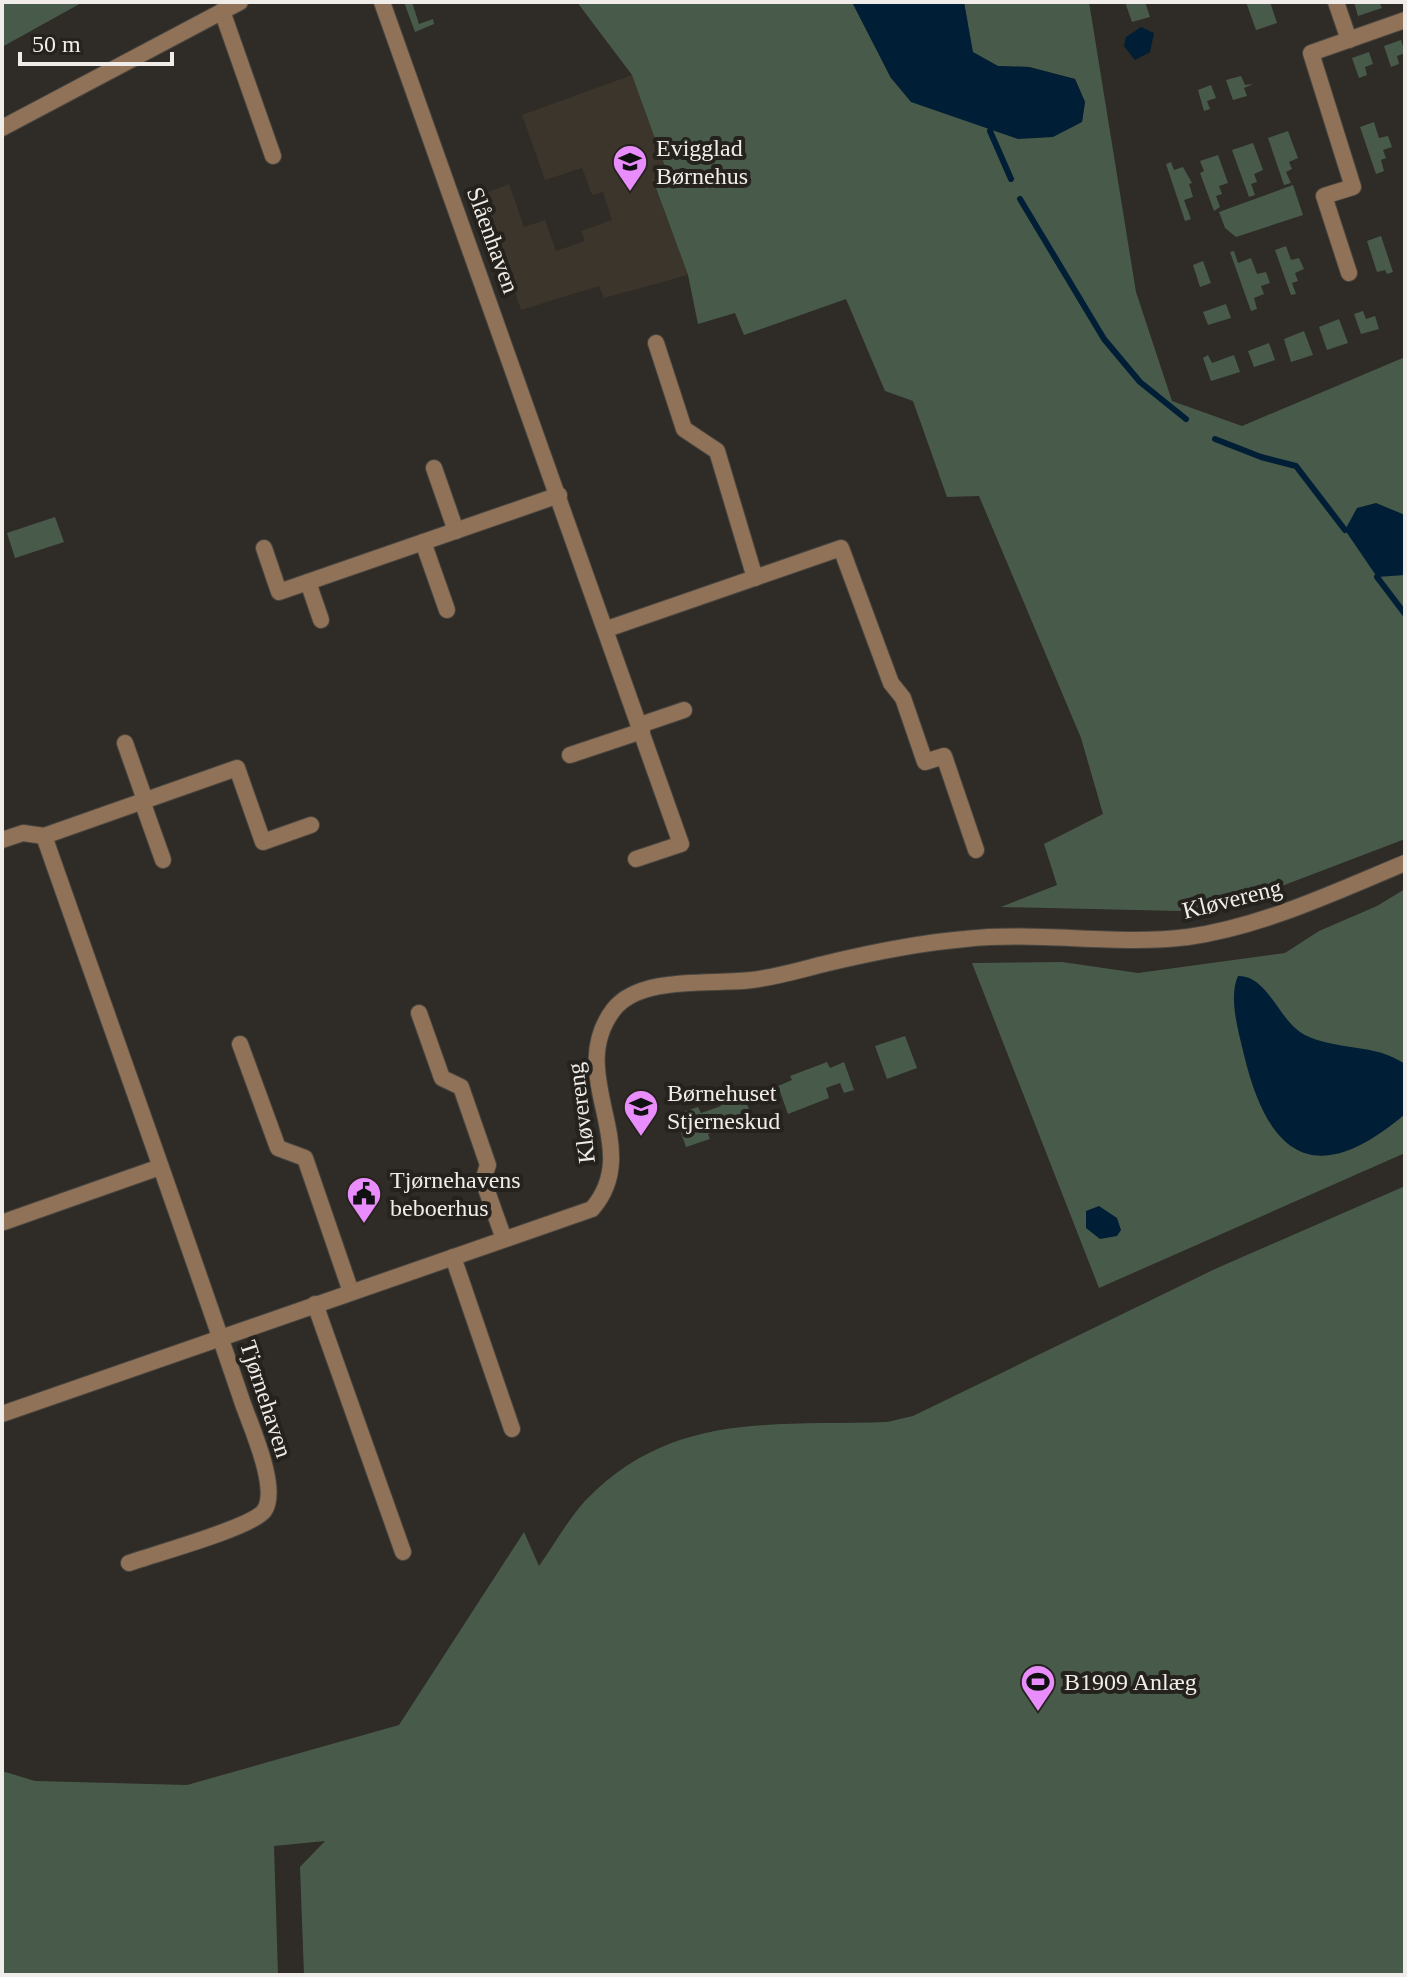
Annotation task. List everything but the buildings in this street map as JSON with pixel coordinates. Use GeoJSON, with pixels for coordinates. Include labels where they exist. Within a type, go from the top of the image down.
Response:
{"type":"FeatureCollection","features":[{"type":"Feature","properties":{"kind":"street"},"geometry":{"type":"LineString","coordinates":[[2,128],[240,2]]}},
{"type":"Feature","properties":{"kind":"street","name":"Slåenhaven"},"geometry":{"type":"LineString","coordinates":[[382,2],[681,844],[636,859]]}},
{"type":"Feature","properties":{"kind":"street"},"geometry":{"type":"LineString","coordinates":[[1336,2],[1349,40]]}},
{"type":"Feature","properties":{"kind":"street"},"geometry":{"type":"LineString","coordinates":[[222,11],[273,156]]}},
{"type":"Feature","properties":{"kind":"street"},"geometry":{"type":"LineString","coordinates":[[1349,273],[1324,196],[1353,187],[1311,53],[1405,20]]}},
{"type":"Feature","properties":{"kind":"street"},"geometry":{"type":"LineString","coordinates":[[656,343],[684,429],[717,451],[755,578]]}},
{"type":"Feature","properties":{"kind":"street"},"geometry":{"type":"LineString","coordinates":[[434,468],[456,531]]}},
{"type":"Feature","properties":{"kind":"street"},"geometry":{"type":"LineString","coordinates":[[264,548],[279,592],[559,495]]}},
{"type":"Feature","properties":{"kind":"street"},"geometry":{"type":"LineString","coordinates":[[423,542],[447,610]]}},
{"type":"Feature","properties":{"kind":"street"},"geometry":{"type":"LineString","coordinates":[[607,629],[841,548],[891,683],[903,698],[925,762],[944,756],[976,850]]}},
{"type":"Feature","properties":{"kind":"street"},"geometry":{"type":"LineString","coordinates":[[308,582],[321,620]]}},
{"type":"Feature","properties":{"kind":"street"},"geometry":{"type":"LineString","coordinates":[[570,755],[684,710]]}},
{"type":"Feature","properties":{"kind":"street"},"geometry":{"type":"LineString","coordinates":[[125,743],[163,860]]}},
{"type":"Feature","properties":{"kind":"street"},"geometry":{"type":"LineString","coordinates":[[2,840],[23,833],[44,836],[237,768],[263,842],[311,825]]}},
{"type":"Feature","properties":{"kind":"street","name":"Tjørnehaven"},"geometry":{"type":"LineString","coordinates":[[44,836],[221,1337],[265,1469],[270,1494],[264,1511],[241,1525],[129,1563]]}},
{"type":"Feature","properties":{"kind":"street","name":"Kløvereng"},"geometry":{"type":"LineString","coordinates":[[2,1414],[592,1209],[602,1198],[612,1177],[612,1154],[597,1084],[597,1051],[602,1029],[615,1007],[630,996],[666,983],[755,980],[898,946],[967,938],[1032,934],[1186,937],[1239,927],[1293,909],[1405,863]]}},
{"type":"Feature","properties":{"kind":"street"},"geometry":{"type":"LineString","coordinates":[[419,1013],[442,1078],[461,1087],[488,1165],[483,1180],[504,1239]]}},
{"type":"Feature","properties":{"kind":"street"},"geometry":{"type":"LineString","coordinates":[[240,1044],[278,1148],[305,1158],[351,1292]]}},
{"type":"Feature","properties":{"kind":"street"},"geometry":{"type":"LineString","coordinates":[[4,1222],[160,1167]]}},
{"type":"Feature","properties":{"kind":"street"},"geometry":{"type":"LineString","coordinates":[[453,1257],[512,1429]]}},
{"type":"Feature","properties":{"kind":"street"},"geometry":{"type":"LineString","coordinates":[[315,1304],[403,1552]]}},
{"type":"Feature","properties":{"kind":"shaded area","name":"Evigglad Børnehus"},"geometry":{"type":"Polygon","coordinates":[[[632,75],[668,176],[653,181],[688,275],[604,298],[599,286],[521,310],[481,195],[509,184],[524,227],[545,220],[556,251],[585,241],[581,231],[612,220],[603,192],[592,195],[582,168],[545,180],[522,115],[632,75]]]}},
{"type":"Feature","properties":{"kind":"green space"},"geometry":{"type":"Polygon","coordinates":[[[2,2],[83,2],[2,47],[2,2]]]}},
{"type":"Feature","properties":{"kind":"green space"},"geometry":{"type":"Polygon","coordinates":[[[404,2],[412,2],[419,24],[433,19],[434,24],[415,32],[404,2]]]}},
{"type":"Feature","properties":{"kind":"green space"},"geometry":{"type":"Polygon","coordinates":[[[577,2],[852,2],[891,78],[1082,122],[1085,102],[1075,79],[1029,67],[997,66],[972,52],[964,2],[1089,2],[1136,292],[1172,401],[1242,426],[1405,357],[1405,839],[1250,898],[1179,911],[1001,907],[1057,885],[1044,844],[1103,814],[1081,738],[979,496],[947,497],[913,401],[885,391],[846,299],[744,335],[735,313],[698,324],[688,275],[653,180],[668,175],[632,75],[577,2]]]}},
{"type":"Feature","properties":{"kind":"green space"},"geometry":{"type":"Polygon","coordinates":[[[1125,2],[1145,2],[1150,17],[1132,22],[1125,2]]]}},
{"type":"Feature","properties":{"kind":"green space"},"geometry":{"type":"Polygon","coordinates":[[[1246,2],[1270,2],[1277,23],[1256,30],[1246,2]]]}},
{"type":"Feature","properties":{"kind":"green space"},"geometry":{"type":"Polygon","coordinates":[[[1354,2],[1379,2],[1382,8],[1358,16],[1354,2]]]}},
{"type":"Feature","properties":{"kind":"green space"},"geometry":{"type":"Polygon","coordinates":[[[1401,40],[1405,53],[1397,56],[1399,64],[1391,67],[1384,46],[1401,40]]]}},
{"type":"Feature","properties":{"kind":"green space"},"geometry":{"type":"Polygon","coordinates":[[[1369,52],[1373,64],[1365,67],[1367,75],[1359,78],[1352,58],[1369,52]]]}},
{"type":"Feature","properties":{"kind":"green space"},"geometry":{"type":"Polygon","coordinates":[[[1241,76],[1245,85],[1253,84],[1244,88],[1247,96],[1233,100],[1226,80],[1241,76]]]}},
{"type":"Feature","properties":{"kind":"green space"},"geometry":{"type":"Polygon","coordinates":[[[1211,85],[1216,98],[1207,101],[1210,109],[1204,111],[1198,90],[1211,85]]]}},
{"type":"Feature","properties":{"kind":"green space"},"geometry":{"type":"Polygon","coordinates":[[[1374,122],[1379,138],[1388,136],[1392,147],[1383,150],[1386,158],[1381,160],[1384,171],[1376,174],[1360,127],[1374,122]]]}},
{"type":"Feature","properties":{"kind":"green space"},"geometry":{"type":"Polygon","coordinates":[[[1288,131],[1298,158],[1289,162],[1292,169],[1286,172],[1291,183],[1284,185],[1268,138],[1288,131]]]}},
{"type":"Feature","properties":{"kind":"green space"},"geometry":{"type":"Polygon","coordinates":[[[1253,143],[1263,170],[1254,174],[1257,182],[1251,184],[1255,195],[1249,197],[1232,150],[1253,143]]]}},
{"type":"Feature","properties":{"kind":"green space"},"geometry":{"type":"Polygon","coordinates":[[[1218,155],[1228,183],[1219,186],[1222,194],[1216,196],[1220,207],[1214,211],[1200,173],[1204,171],[1200,161],[1218,155]]]}},
{"type":"Feature","properties":{"kind":"green space"},"geometry":{"type":"Polygon","coordinates":[[[1171,162],[1174,170],[1183,167],[1192,183],[1189,184],[1193,197],[1184,200],[1191,219],[1185,221],[1166,164],[1171,162]]]}},
{"type":"Feature","properties":{"kind":"green space"},"geometry":{"type":"Polygon","coordinates":[[[1293,185],[1303,215],[1236,237],[1225,228],[1219,212],[1293,185]]]}},
{"type":"Feature","properties":{"kind":"green space"},"geometry":{"type":"Polygon","coordinates":[[[1381,236],[1393,272],[1387,274],[1385,270],[1377,272],[1367,241],[1381,236]]]}},
{"type":"Feature","properties":{"kind":"green space"},"geometry":{"type":"Polygon","coordinates":[[[1286,246],[1291,260],[1299,258],[1304,269],[1295,273],[1298,281],[1292,283],[1296,294],[1291,295],[1275,250],[1286,246]]]}},
{"type":"Feature","properties":{"kind":"green space"},"geometry":{"type":"Polygon","coordinates":[[[1234,251],[1238,263],[1251,258],[1257,274],[1266,272],[1270,283],[1261,286],[1264,294],[1254,298],[1257,309],[1251,311],[1230,252],[1234,251]]]}},
{"type":"Feature","properties":{"kind":"green space"},"geometry":{"type":"Polygon","coordinates":[[[1203,261],[1211,283],[1200,287],[1193,265],[1203,261]]]}},
{"type":"Feature","properties":{"kind":"green space"},"geometry":{"type":"Polygon","coordinates":[[[1226,304],[1231,318],[1208,325],[1203,312],[1226,304]]]}},
{"type":"Feature","properties":{"kind":"green space"},"geometry":{"type":"Polygon","coordinates":[[[1363,311],[1366,319],[1375,316],[1379,329],[1361,334],[1354,314],[1363,311]]]}},
{"type":"Feature","properties":{"kind":"green space"},"geometry":{"type":"Polygon","coordinates":[[[1339,319],[1348,343],[1327,350],[1319,327],[1339,319]]]}},
{"type":"Feature","properties":{"kind":"green space"},"geometry":{"type":"Polygon","coordinates":[[[1304,331],[1313,355],[1291,362],[1284,339],[1304,331]]]}},
{"type":"Feature","properties":{"kind":"green space"},"geometry":{"type":"Polygon","coordinates":[[[1269,343],[1275,360],[1254,367],[1248,351],[1269,343]]]}},
{"type":"Feature","properties":{"kind":"green space"},"geometry":{"type":"Polygon","coordinates":[[[1208,355],[1212,363],[1234,355],[1240,372],[1211,381],[1203,358],[1208,355]]]}},
{"type":"Feature","properties":{"kind":"green space"},"geometry":{"type":"Polygon","coordinates":[[[55,517],[64,542],[15,558],[7,533],[55,517]]]}},
{"type":"Feature","properties":{"kind":"green space"},"geometry":{"type":"Polygon","coordinates":[[[1405,889],[1405,1153],[1099,1288],[972,963],[1062,962],[1138,973],[1285,953],[1319,931],[1377,906],[1405,889]]]}},
{"type":"Feature","properties":{"kind":"green space"},"geometry":{"type":"Polygon","coordinates":[[[905,1036],[917,1068],[887,1079],[875,1046],[905,1036]]]}},
{"type":"Feature","properties":{"kind":"green space"},"geometry":{"type":"Polygon","coordinates":[[[827,1062],[830,1068],[844,1062],[854,1090],[844,1093],[840,1083],[826,1088],[829,1098],[788,1114],[778,1086],[792,1080],[790,1076],[827,1062]]]}},
{"type":"Feature","properties":{"kind":"green space"},"geometry":{"type":"Polygon","coordinates":[[[743,1092],[754,1124],[731,1132],[728,1126],[708,1134],[710,1139],[686,1147],[675,1115],[698,1107],[701,1113],[721,1106],[719,1100],[743,1092]]]}},
{"type":"Feature","properties":{"kind":"green space","name":"B1909 Anlæg"},"geometry":{"type":"Polygon","coordinates":[[[1405,1186],[1405,1975],[304,1975],[300,1867],[325,1841],[274,1846],[278,1975],[2,1975],[2,1771],[35,1781],[187,1785],[399,1725],[524,1532],[539,1566],[585,1501],[618,1472],[652,1451],[726,1429],[804,1423],[887,1422],[913,1416],[1215,1269],[1405,1186]]]}},
{"type":"Feature","properties":{"kind":"water"},"geometry":{"type":"Polygon","coordinates":[[[852,2],[964,2],[973,52],[998,66],[1029,67],[1075,79],[1085,102],[1082,122],[1053,137],[1018,139],[911,102],[891,78],[852,2]]]}},
{"type":"Feature","properties":{"kind":"water"},"geometry":{"type":"Polygon","coordinates":[[[1141,27],[1154,33],[1150,52],[1135,60],[1124,46],[1126,37],[1141,27]]]}},
{"type":"Feature","properties":{"kind":"water"},"geometry":{"type":"Polygon","coordinates":[[[1376,503],[1405,515],[1405,575],[1377,577],[1345,530],[1357,508],[1376,503]]]}},
{"type":"Feature","properties":{"kind":"water"},"geometry":{"type":"Polygon","coordinates":[[[1238,976],[1257,983],[1296,1029],[1305,1035],[1381,1053],[1405,1064],[1405,1114],[1374,1137],[1346,1151],[1322,1156],[1301,1152],[1283,1139],[1267,1119],[1254,1090],[1244,1055],[1234,1005],[1238,976]]]}},
{"type":"Feature","properties":{"kind":"water"},"geometry":{"type":"Polygon","coordinates":[[[1099,1206],[1117,1218],[1121,1230],[1117,1236],[1100,1239],[1086,1228],[1086,1211],[1099,1206]]]}},
{"type":"Feature","properties":{"kind":"waterway"},"geometry":{"type":"LineString","coordinates":[[990,131],[1011,179]]}},
{"type":"Feature","properties":{"kind":"waterway"},"geometry":{"type":"LineString","coordinates":[[1020,199],[1104,339],[1140,382],[1186,419]]}},
{"type":"Feature","properties":{"kind":"waterway"},"geometry":{"type":"LineString","coordinates":[[1215,439],[1261,457],[1296,466],[1345,530]]}},
{"type":"Feature","properties":{"kind":"waterway"},"geometry":{"type":"LineString","coordinates":[[1377,577],[1405,614]]}},
{"type":"Feature","properties":{"kind":"place","name":"Evigglad Børnehus"},"geometry":{"type":"Point","coordinates":[630,193]}},
{"type":"Feature","properties":{"kind":"place","name":"Børnehuset Stjerneskud"},"geometry":{"type":"Point","coordinates":[641,1138]}},
{"type":"Feature","properties":{"kind":"place","name":"Tjørnehavens beboerhus"},"geometry":{"type":"Point","coordinates":[364,1225]}},
{"type":"Feature","properties":{"kind":"place","name":"B1909 Anlæg"},"geometry":{"type":"Point","coordinates":[1038,1713]}}]}
